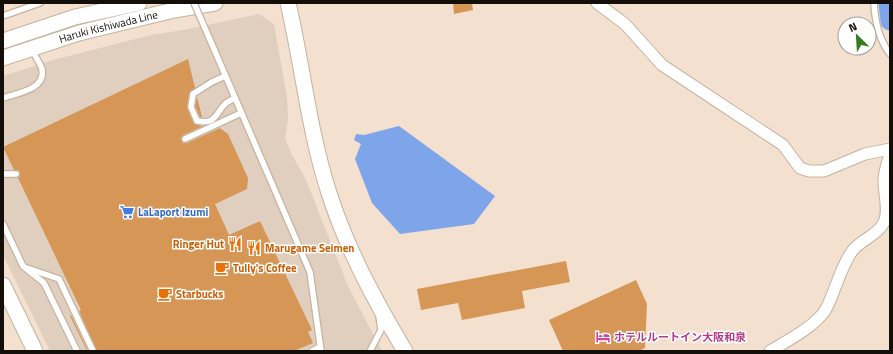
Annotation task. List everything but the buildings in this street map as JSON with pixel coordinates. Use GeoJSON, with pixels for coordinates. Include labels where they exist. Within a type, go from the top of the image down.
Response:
{"type":"FeatureCollection","features":[{"type":"Feature","properties":{"kind":"street","name":"Haruki Kishiwada Line"},"geometry":{"type":"LineString","coordinates":[[3,41],[75,17],[139,3]]}},
{"type":"Feature","properties":{"kind":"street","name":"Haruki Kishiwada Line"},"geometry":{"type":"LineString","coordinates":[[3,58],[80,33],[174,10],[215,3]]}},
{"type":"Feature","properties":{"kind":"street"},"geometry":{"type":"LineString","coordinates":[[288,3],[314,137],[329,194],[343,233],[379,307],[405,351]]}},
{"type":"Feature","properties":{"kind":"street"},"geometry":{"type":"LineString","coordinates":[[596,3],[625,24],[662,65],[783,144],[800,168],[809,171],[824,171],[865,154],[890,149]]}},
{"type":"Feature","properties":{"kind":"street"},"geometry":{"type":"LineString","coordinates":[[770,351],[814,322],[825,310],[847,260],[854,249],[874,234],[883,224],[886,215],[884,180],[890,155]]}},
{"type":"Feature","properties":{"kind":"street"},"geometry":{"type":"LineString","coordinates":[[3,286],[35,351]]}},
{"type":"Feature","properties":{"kind":"lane"},"geometry":{"type":"LineString","coordinates":[[3,16],[40,3]]}},
{"type":"Feature","properties":{"kind":"lane"},"geometry":{"type":"LineString","coordinates":[[194,3],[310,272],[321,349],[312,351]]}},
{"type":"Feature","properties":{"kind":"lane"},"geometry":{"type":"LineString","coordinates":[[874,3],[878,30],[886,49],[890,54]]}},
{"type":"Feature","properties":{"kind":"lane"},"geometry":{"type":"LineString","coordinates":[[3,98],[35,88],[41,79],[42,69],[31,49]]}},
{"type":"Feature","properties":{"kind":"lane"},"geometry":{"type":"LineString","coordinates":[[225,76],[212,82],[194,94],[191,107],[198,121],[206,123],[215,118],[226,103],[235,98]]}},
{"type":"Feature","properties":{"kind":"lane"},"geometry":{"type":"LineString","coordinates":[[185,139],[241,113]]}},
{"type":"Feature","properties":{"kind":"lane"},"geometry":{"type":"LineString","coordinates":[[3,174],[16,174]]}},
{"type":"Feature","properties":{"kind":"lane"},"geometry":{"type":"LineString","coordinates":[[3,224],[23,266],[44,284],[77,351]]}},
{"type":"Feature","properties":{"kind":"lane"},"geometry":{"type":"LineString","coordinates":[[23,266],[59,279],[93,351]]}},
{"type":"Feature","properties":{"kind":"lane"},"geometry":{"type":"LineString","coordinates":[[370,351],[381,330],[379,307]]}},
{"type":"Feature","properties":{"kind":"shaded area"},"geometry":{"type":"Polygon","coordinates":[[[259,14],[274,24],[287,97],[288,120],[285,138],[290,151],[306,180],[348,286],[382,351],[50,351],[3,255],[3,76],[53,60],[151,35],[259,14]]]}},
{"type":"Feature","properties":{"kind":"water"},"geometry":{"type":"Polygon","coordinates":[[[399,126],[495,196],[474,224],[400,234],[372,203],[355,159],[361,144],[354,140],[356,134],[364,135],[399,126]]]}},
{"type":"Feature","properties":{"kind":"waterway"},"geometry":{"type":"LineString","coordinates":[[888,3],[890,21]]}},
{"type":"Feature","properties":{"kind":"place","name":"LaLaport Izumi"},"geometry":{"type":"Point","coordinates":[127,212]}},
{"type":"Feature","properties":{"kind":"place","name":"Ringer Hut"},"geometry":{"type":"Point","coordinates":[235,244]}},
{"type":"Feature","properties":{"kind":"place","name":"Marugame Seimen"},"geometry":{"type":"Point","coordinates":[254,248]}},
{"type":"Feature","properties":{"kind":"place","name":"Tully's Coffee"},"geometry":{"type":"Point","coordinates":[222,268]}},
{"type":"Feature","properties":{"kind":"place","name":"Starbucks"},"geometry":{"type":"Point","coordinates":[165,294]}},
{"type":"Feature","properties":{"kind":"place","name":"ホテルルートイン大阪和泉"},"geometry":{"type":"Point","coordinates":[603,337]}}]}
